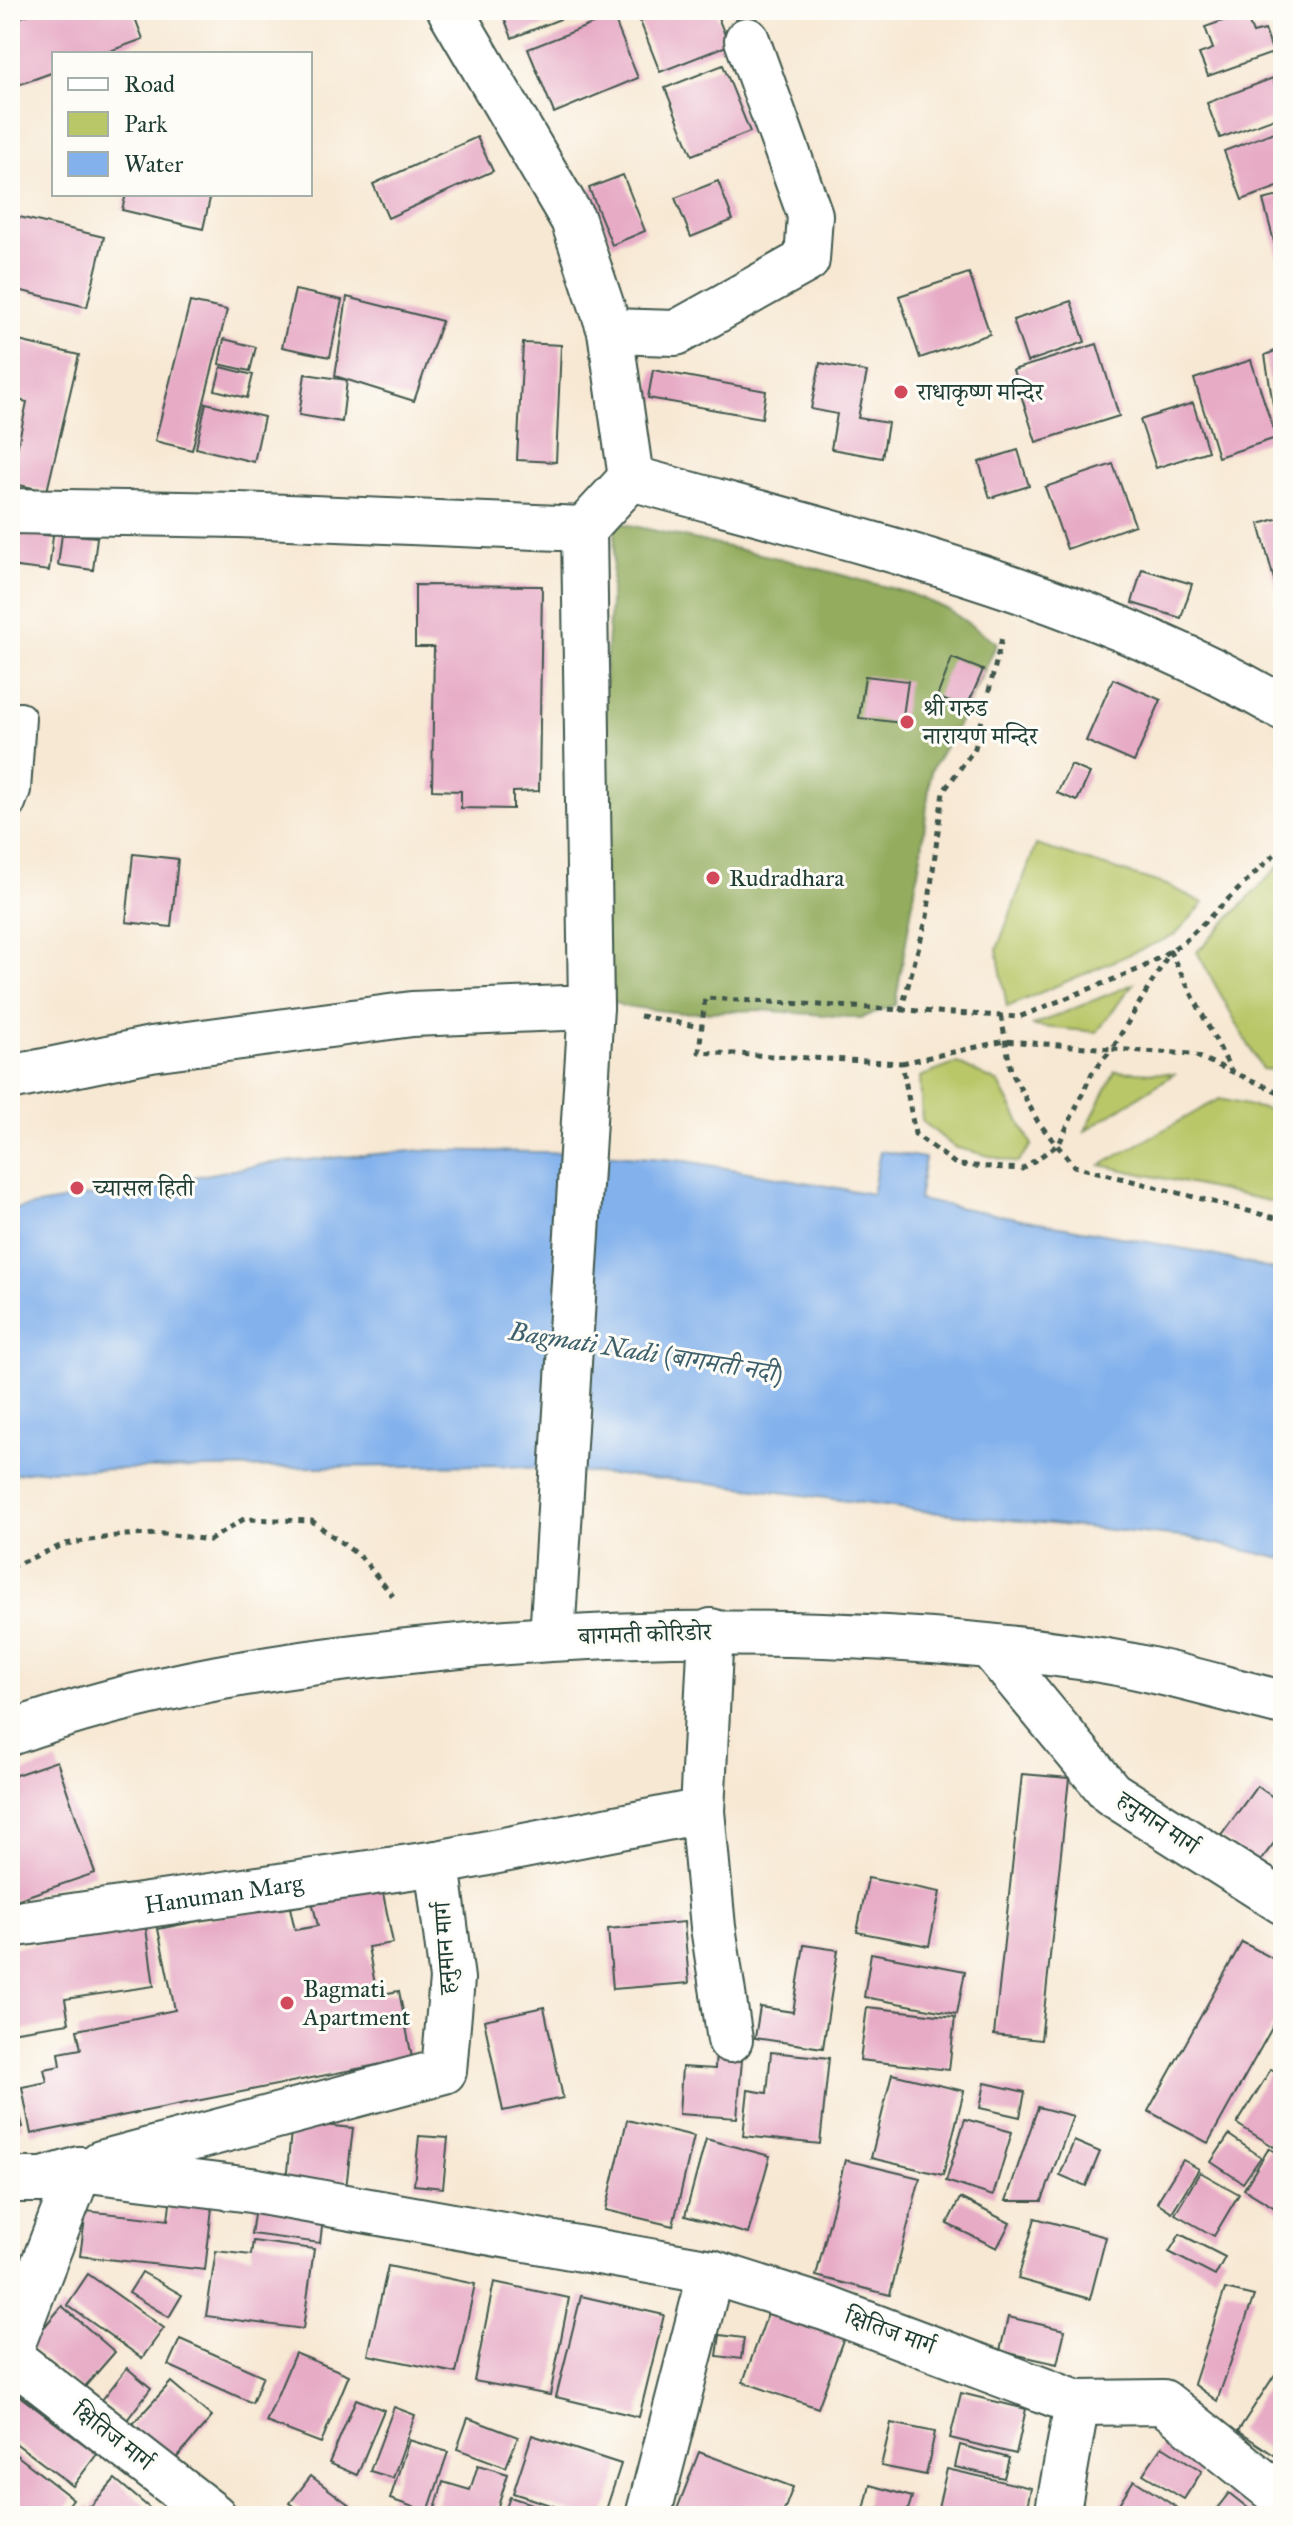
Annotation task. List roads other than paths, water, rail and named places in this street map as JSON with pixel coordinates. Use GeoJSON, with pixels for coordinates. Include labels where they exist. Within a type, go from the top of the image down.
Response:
{"type":"FeatureCollection","features":[{"type":"Feature","properties":{"kind":"street"},"geometry":{"type":"LineString","coordinates":[[450,10],[573,220],[610,331],[631,478]]}},
{"type":"Feature","properties":{"kind":"street"},"geometry":{"type":"LineString","coordinates":[[610,331],[676,333],[807,260],[810,215],[747,40]]}},
{"type":"Feature","properties":{"kind":"street"},"geometry":{"type":"LineString","coordinates":[[552,1638],[591,1007],[584,529],[631,478]]}},
{"type":"Feature","properties":{"kind":"street"},"geometry":{"type":"LineString","coordinates":[[631,478],[1015,586],[1212,667],[1283,708]]}},
{"type":"Feature","properties":{"kind":"street"},"geometry":{"type":"LineString","coordinates":[[10,511],[238,515],[584,529]]}},
{"type":"Feature","properties":{"kind":"street"},"geometry":{"type":"LineString","coordinates":[[10,1078],[151,1049],[412,1014],[591,1007]]}},
{"type":"Feature","properties":{"kind":"street"},"geometry":{"type":"LineString","coordinates":[[711,1631],[702,1811],[713,1927],[730,2040]]}},
{"type":"Feature","properties":{"kind":"street","name":"बागमती कोरिडोर"},"geometry":{"type":"LineString","coordinates":[[10,1733],[155,1688],[339,1658],[552,1638],[711,1631],[913,1640],[1090,1658],[1283,1703]]}},
{"type":"Feature","properties":{"kind":"street","name":"हनुमान मार्ग"},"geometry":{"type":"LineString","coordinates":[[991,1648],[1111,1793],[1283,1902]]}},
{"type":"Feature","properties":{"kind":"street"},"geometry":{"type":"LineString","coordinates":[[437,1863],[702,1811]]}},
{"type":"Feature","properties":{"kind":"street","name":"हनुमान मार्ग"},"geometry":{"type":"LineString","coordinates":[[80,2169],[444,2071],[452,1979],[437,1863]]}},
{"type":"Feature","properties":{"kind":"street","name":"Hanuman Marg"},"geometry":{"type":"LineString","coordinates":[[10,1925],[437,1863]]}},
{"type":"Feature","properties":{"kind":"street"},"geometry":{"type":"LineString","coordinates":[[10,2180],[43,2180],[80,2169]]}},
{"type":"Feature","properties":{"kind":"street"},"geometry":{"type":"LineString","coordinates":[[10,2354],[80,2169]]}},
{"type":"Feature","properties":{"kind":"street","name":"क्षितिज मार्ग"},"geometry":{"type":"LineString","coordinates":[[80,2169],[251,2190],[711,2272],[840,2313],[1077,2403],[1163,2402],[1283,2498]]}},
{"type":"Feature","properties":{"kind":"street"},"geometry":{"type":"LineString","coordinates":[[648,2516],[711,2272]]}},
{"type":"Feature","properties":{"kind":"street","name":"क्षितिज मार्ग"},"geometry":{"type":"LineString","coordinates":[[10,2354],[214,2516]]}},
{"type":"Feature","properties":{"kind":"street"},"geometry":{"type":"LineString","coordinates":[[1057,2516],[1077,2403]]}},
{"type":"Feature","properties":{"kind":"lane"},"geometry":{"type":"LineString","coordinates":[[10,803],[15,790],[20,718]]}},
{"type":"Feature","properties":{"kind":"water","name":"Bagmati Nadi (बागमती नदी)"},"geometry":{"type":"Polygon","coordinates":[[[424,1150],[591,1153],[686,1161],[872,1194],[880,1151],[925,1158],[918,1200],[1197,1251],[1283,1272],[1283,1559],[1191,1538],[931,1512],[711,1483],[495,1465],[38,1470],[10,1475],[10,1210],[271,1163],[424,1150]]]}},
{"type":"Feature","properties":{"kind":"place","name":"राधाकृष्ण मन्दिर"},"geometry":{"type":"Point","coordinates":[901,392]}},
{"type":"Feature","properties":{"kind":"place","name":"श्री गरुड नारायण मन्दिर"},"geometry":{"type":"Point","coordinates":[907,722]}},
{"type":"Feature","properties":{"kind":"place","name":"Rudradhara"},"geometry":{"type":"Point","coordinates":[713,878]}},
{"type":"Feature","properties":{"kind":"place","name":"च्यासल हिती"},"geometry":{"type":"Point","coordinates":[77,1188]}},
{"type":"Feature","properties":{"kind":"place","name":"Bagmati Apartment"},"geometry":{"type":"Point","coordinates":[287,2003]}}]}
